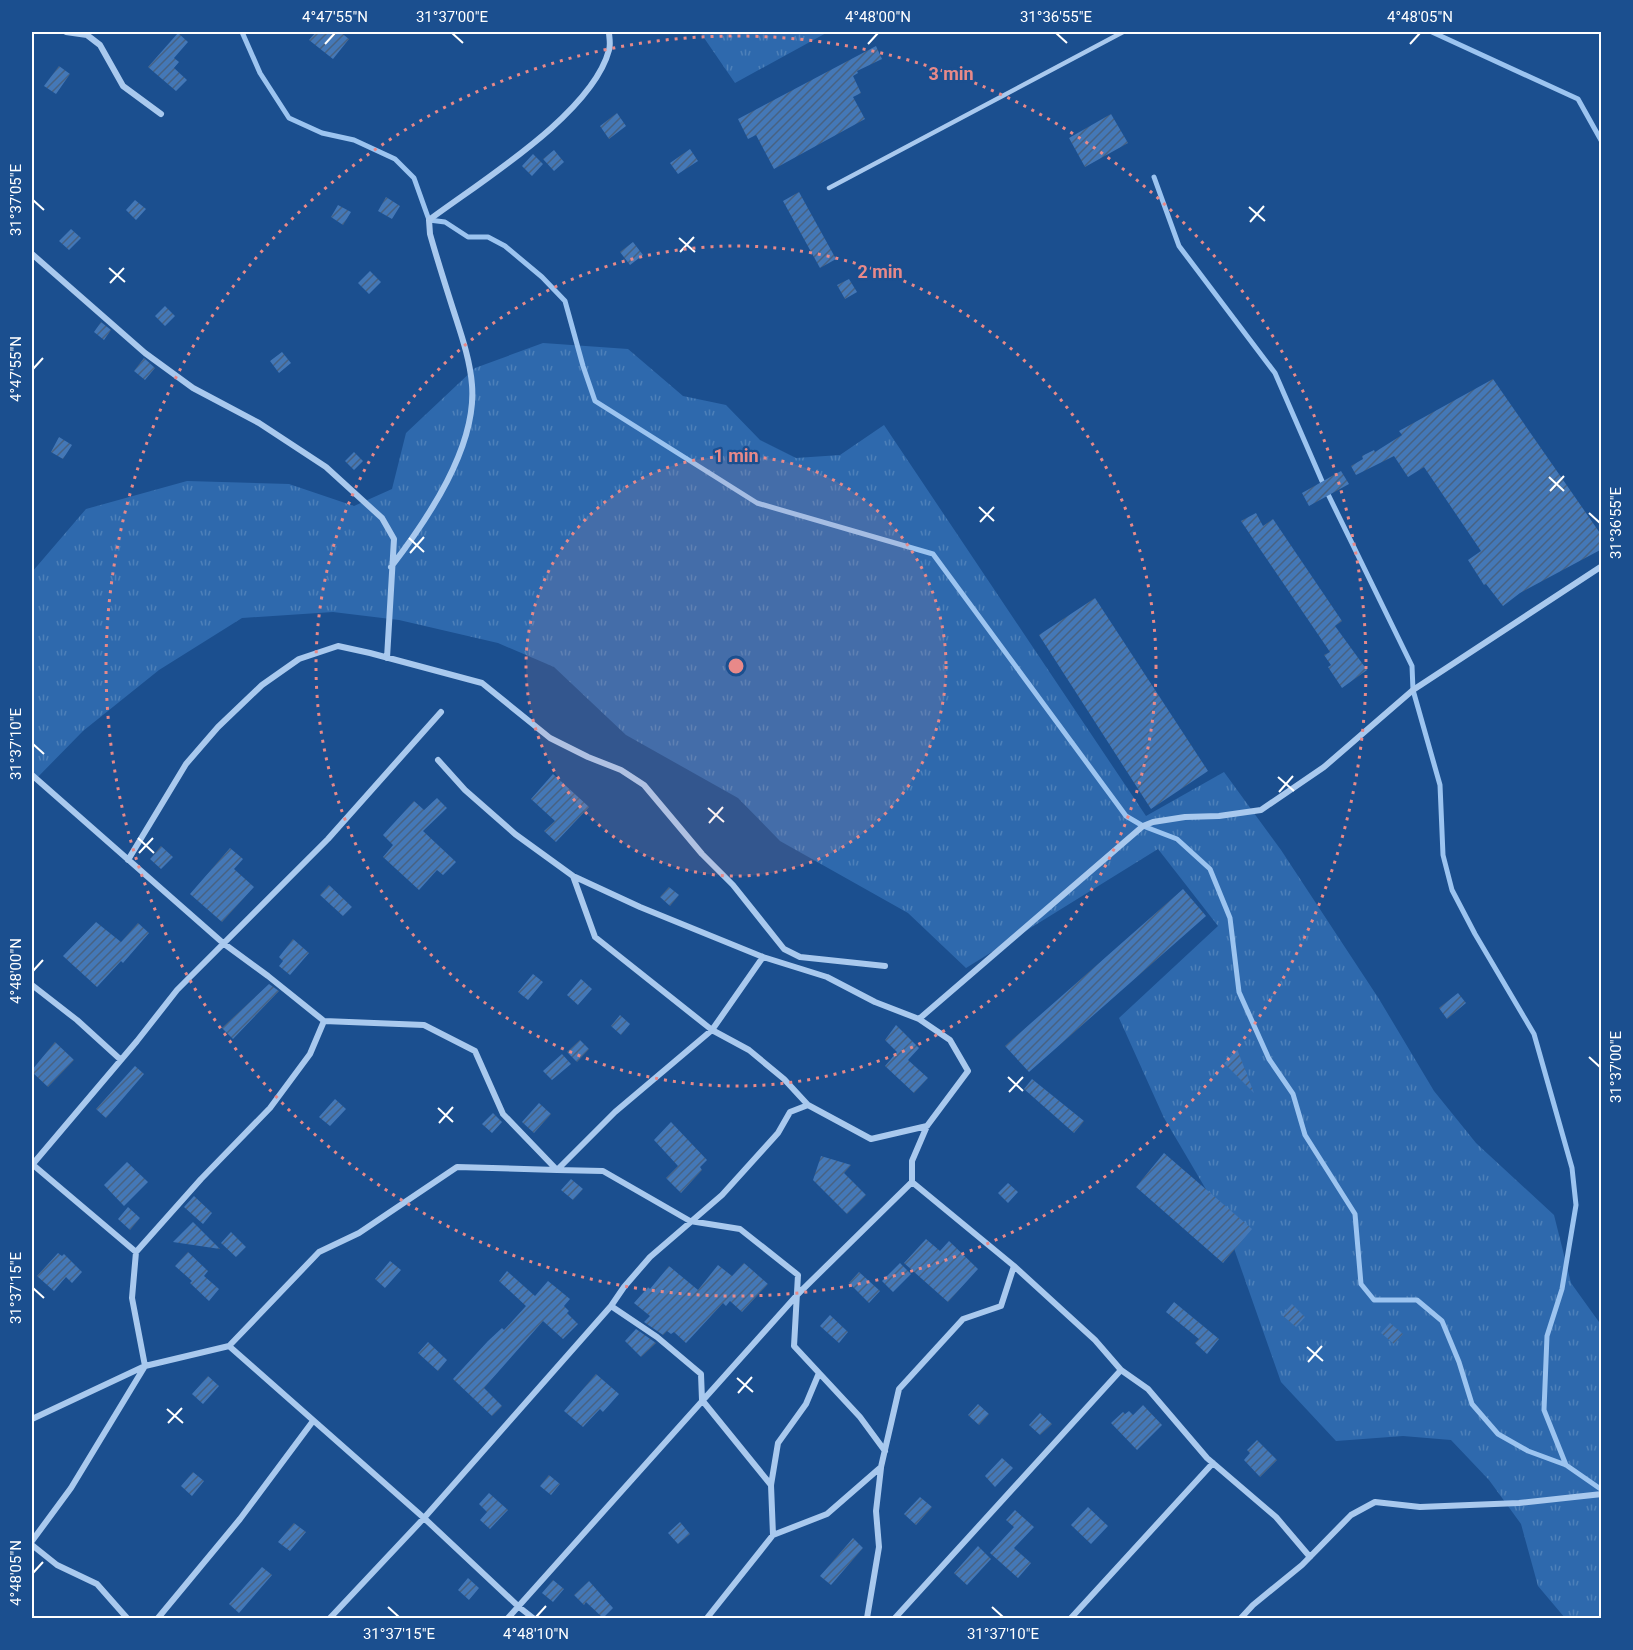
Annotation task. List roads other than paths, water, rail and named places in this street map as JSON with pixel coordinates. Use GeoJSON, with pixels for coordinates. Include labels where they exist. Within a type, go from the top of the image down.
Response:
{"type":"FeatureCollection","features":[{"type":"Feature","properties":{"kind":"street"},"geometry":{"type":"LineString","coordinates":[[66,32],[87,35],[100,45],[123,86],[161,114]]}},
{"type":"Feature","properties":{"kind":"street"},"geometry":{"type":"LineString","coordinates":[[391,567],[422,527],[443,490],[460,451],[471,413],[472,386],[467,353],[430,234],[429,220],[506,166],[580,101],[597,77],[610,48],[609,32]]}},
{"type":"Feature","properties":{"kind":"street"},"geometry":{"type":"LineString","coordinates":[[32,254],[145,353],[193,388],[259,423],[326,467],[382,518],[394,539],[387,658]]}},
{"type":"Feature","properties":{"kind":"street"},"geometry":{"type":"LineString","coordinates":[[919,1019],[1143,826],[1153,822],[1185,817],[1219,816],[1261,810],[1323,767],[1413,690],[1602,566]]}},
{"type":"Feature","properties":{"kind":"street"},"geometry":{"type":"LineString","coordinates":[[128,860],[186,764],[218,727],[262,685],[299,658],[338,646],[482,683],[550,738],[621,770],[644,785],[702,854],[733,885],[784,949],[800,957],[885,966]]}},
{"type":"Feature","properties":{"kind":"street"},"geometry":{"type":"LineString","coordinates":[[136,1252],[32,1164],[177,990],[328,839],[441,712]]}},
{"type":"Feature","properties":{"kind":"street"},"geometry":{"type":"LineString","coordinates":[[438,760],[465,790],[515,834],[573,876],[640,907],[763,957],[827,977],[875,1002],[919,1019],[950,1040],[968,1071],[927,1126],[912,1161],[912,1182],[798,1294],[508,1618]]}},
{"type":"Feature","properties":{"kind":"street"},"geometry":{"type":"LineString","coordinates":[[32,775],[223,943],[324,1022],[424,1025],[475,1051],[503,1114],[557,1170]]}},
{"type":"Feature","properties":{"kind":"street"},"geometry":{"type":"LineString","coordinates":[[573,876],[595,937],[712,1030],[749,1050],[784,1079],[808,1105],[871,1139],[927,1126]]}},
{"type":"Feature","properties":{"kind":"street"},"geometry":{"type":"LineString","coordinates":[[557,1170],[615,1112],[712,1030],[763,957]]}},
{"type":"Feature","properties":{"kind":"street"},"geometry":{"type":"LineString","coordinates":[[32,985],[121,1060]]}},
{"type":"Feature","properties":{"kind":"street"},"geometry":{"type":"LineString","coordinates":[[127,1618],[97,1584],[57,1565],[32,1543],[71,1488],[145,1366],[132,1298],[136,1252],[201,1179],[270,1108],[310,1054],[324,1022]]}},
{"type":"Feature","properties":{"kind":"street"},"geometry":{"type":"LineString","coordinates":[[330,1618],[424,1518],[611,1306],[650,1257],[722,1195],[778,1133],[790,1112],[808,1105]]}},
{"type":"Feature","properties":{"kind":"street"},"geometry":{"type":"LineString","coordinates":[[32,1419],[145,1366],[229,1346],[319,1252],[359,1233],[457,1167],[603,1171],[690,1221],[740,1229],[798,1275],[794,1346],[860,1417],[885,1451]]}},
{"type":"Feature","properties":{"kind":"street"},"geometry":{"type":"LineString","coordinates":[[912,1182],[1014,1266],[1095,1340],[1121,1370],[1148,1389],[1213,1463],[1276,1517],[1310,1557]]}},
{"type":"Feature","properties":{"kind":"street"},"geometry":{"type":"LineString","coordinates":[[867,1618],[879,1547],[876,1511],[881,1467],[899,1389],[963,1319],[1001,1306],[1014,1266]]}},
{"type":"Feature","properties":{"kind":"street"},"geometry":{"type":"LineString","coordinates":[[611,1306],[657,1337],[701,1374],[702,1400],[771,1485]]}},
{"type":"Feature","properties":{"kind":"street"},"geometry":{"type":"LineString","coordinates":[[229,1346],[424,1518],[533,1618]]}},
{"type":"Feature","properties":{"kind":"street"},"geometry":{"type":"LineString","coordinates":[[895,1618],[1121,1370]]}},
{"type":"Feature","properties":{"kind":"street"},"geometry":{"type":"LineString","coordinates":[[773,1535],[771,1485],[778,1443],[806,1404],[819,1373]]}},
{"type":"Feature","properties":{"kind":"street"},"geometry":{"type":"LineString","coordinates":[[158,1618],[240,1519],[313,1421]]}},
{"type":"Feature","properties":{"kind":"street"},"geometry":{"type":"LineString","coordinates":[[1071,1618],[1213,1463]]}},
{"type":"Feature","properties":{"kind":"street"},"geometry":{"type":"LineString","coordinates":[[707,1618],[773,1535],[827,1514],[881,1467]]}},
{"type":"Feature","properties":{"kind":"street"},"geometry":{"type":"LineString","coordinates":[[1241,1618],[1310,1557],[1351,1515],[1375,1502],[1420,1507],[1519,1503],[1602,1494]]}},
{"type":"Feature","properties":{"kind":"lane"},"geometry":{"type":"LineString","coordinates":[[829,188],[1123,32]]}},
{"type":"Feature","properties":{"kind":"waterway"},"geometry":{"type":"LineString","coordinates":[[242,32],[260,73],[289,118],[322,133],[354,140],[395,159],[414,178],[429,220],[445,222],[468,237],[488,237],[505,246],[542,277],[565,301],[595,401],[757,503],[933,554],[1126,816],[1143,826],[1177,839],[1210,869],[1230,918],[1239,992],[1269,1059],[1293,1094],[1305,1135],[1355,1214],[1361,1284],[1374,1300],[1417,1300],[1442,1321],[1459,1362],[1472,1404],[1498,1434],[1528,1451],[1566,1465],[1602,1490]]}},
{"type":"Feature","properties":{"kind":"waterway"},"geometry":{"type":"LineString","coordinates":[[1432,32],[1578,99],[1602,142]]}},
{"type":"Feature","properties":{"kind":"waterway"},"geometry":{"type":"LineString","coordinates":[[1154,177],[1179,246],[1275,373],[1325,488],[1412,666],[1413,690],[1440,785],[1443,855],[1452,890],[1534,1034],[1572,1168],[1576,1205],[1562,1289],[1547,1336],[1544,1410],[1566,1465]]}}]}
